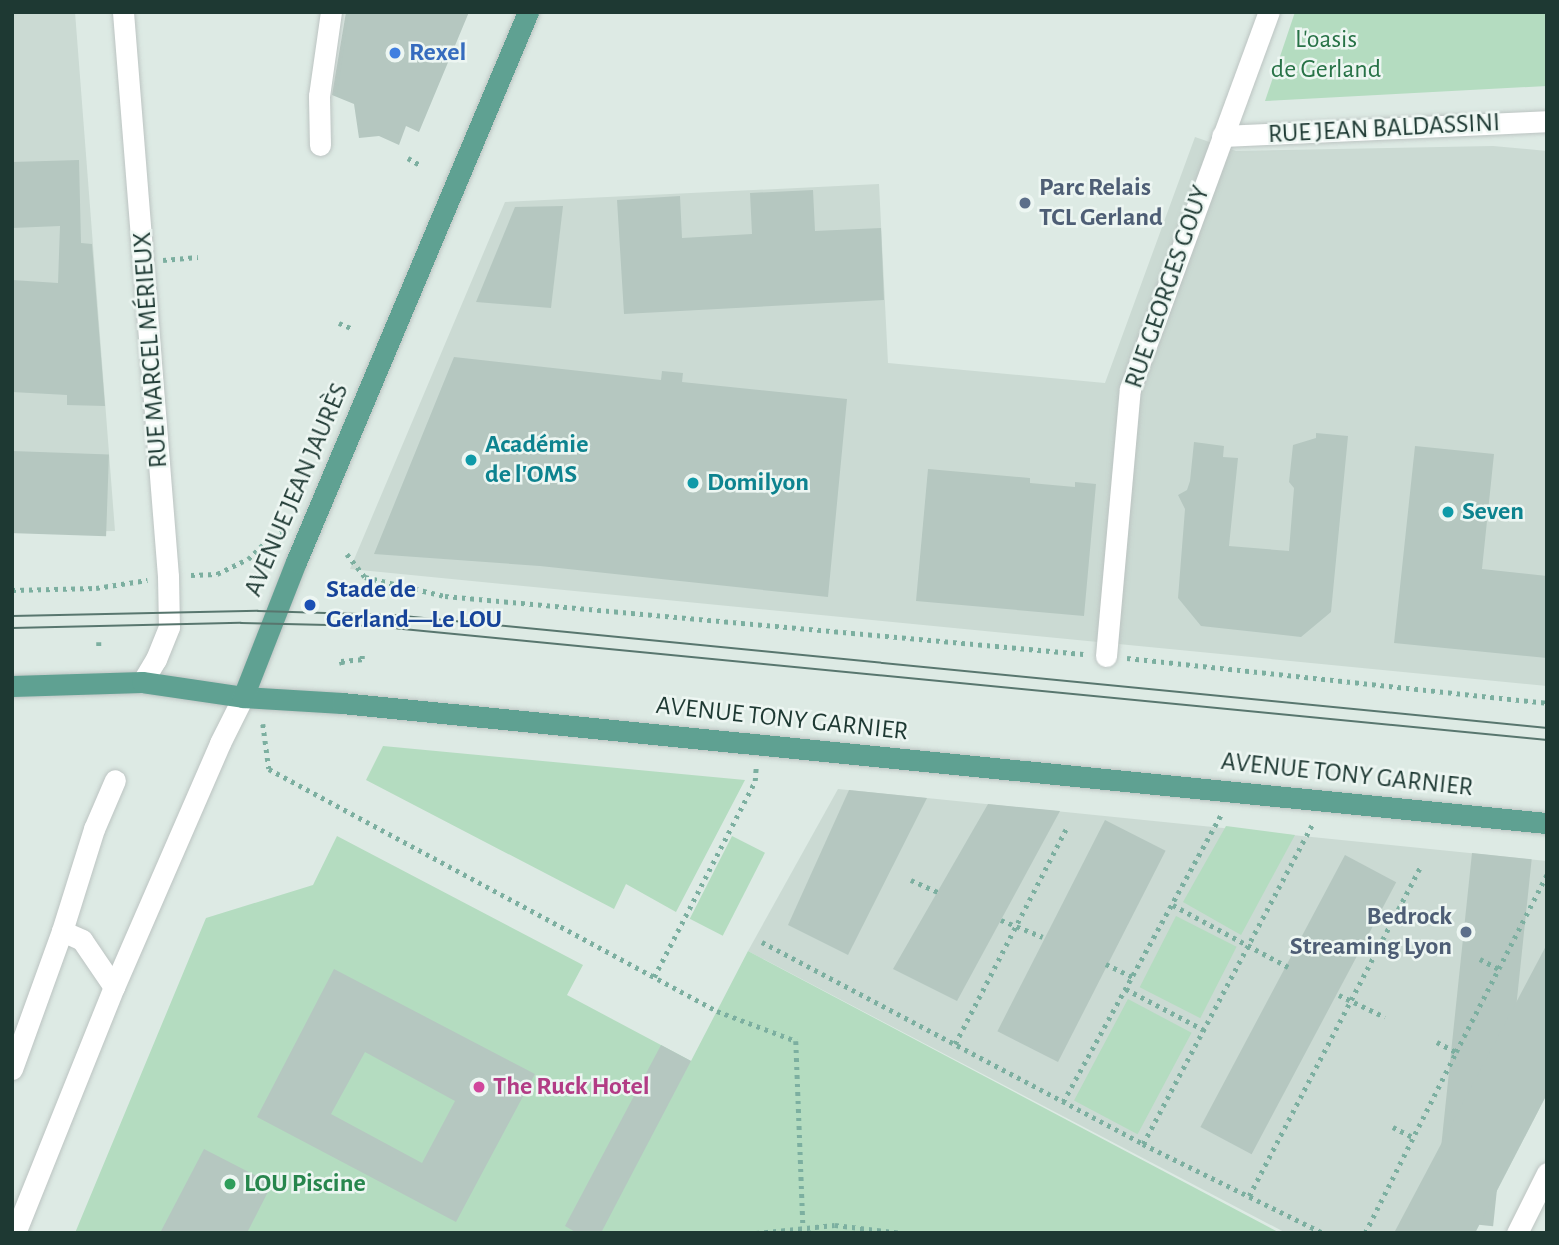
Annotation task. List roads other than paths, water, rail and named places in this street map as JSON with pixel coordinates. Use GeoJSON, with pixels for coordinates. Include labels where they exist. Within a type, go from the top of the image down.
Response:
{"type":"FeatureCollection","features":[{"type":"Feature","properties":{"kind":"main road","name":"AVENUE JEAN JAURÈS"},"geometry":{"type":"LineString","coordinates":[[243,697],[296,562],[528,12]]}},
{"type":"Feature","properties":{"kind":"main road","name":"AVENUE TONY GARNIER"},"geometry":{"type":"LineString","coordinates":[[12,686],[142,682],[243,697],[355,704],[1547,823]]}},
{"type":"Feature","properties":{"kind":"street","name":"RUE MARCEL MÉRIEUX"},"geometry":{"type":"LineString","coordinates":[[123,12],[145,262],[169,627],[142,682]]}},
{"type":"Feature","properties":{"kind":"street"},"geometry":{"type":"LineString","coordinates":[[320,145],[319,96],[331,12]]}},
{"type":"Feature","properties":{"kind":"street","name":"RUE GEORGES GOUY"},"geometry":{"type":"LineString","coordinates":[[1106,656],[1130,389],[1269,12]]}},
{"type":"Feature","properties":{"kind":"street","name":"RUE JEAN BALDASSINI"},"geometry":{"type":"LineString","coordinates":[[1222,136],[1547,121]]}},
{"type":"Feature","properties":{"kind":"street","name":"AVENUE JEAN JAURÈS"},"geometry":{"type":"LineString","coordinates":[[15,1233],[114,987],[243,697]]}},
{"type":"Feature","properties":{"kind":"street"},"geometry":{"type":"LineString","coordinates":[[12,1069],[62,931],[94,829],[115,780]]}},
{"type":"Feature","properties":{"kind":"street"},"geometry":{"type":"LineString","coordinates":[[62,931],[82,940],[114,987]]}},
{"type":"Feature","properties":{"kind":"street"},"geometry":{"type":"LineString","coordinates":[[1517,1233],[1547,1173]]}},
{"type":"Feature","properties":{"kind":"tram line"},"geometry":{"type":"LineString","coordinates":[[12,616],[258,611],[393,615],[1547,728]]}},
{"type":"Feature","properties":{"kind":"tram line"},"geometry":{"type":"LineString","coordinates":[[12,628],[241,623],[372,626],[1547,740]]}},
{"type":"Feature","properties":{"kind":"place","name":"Rexel"},"geometry":{"type":"Point","coordinates":[395,53]}},
{"type":"Feature","properties":{"kind":"place","name":"Parc Relais TCL Gerland"},"geometry":{"type":"Point","coordinates":[1025,203]}},
{"type":"Feature","properties":{"kind":"place","name":"Académie de l'OMS"},"geometry":{"type":"Point","coordinates":[471,460]}},
{"type":"Feature","properties":{"kind":"place","name":"Domilyon"},"geometry":{"type":"Point","coordinates":[693,483]}},
{"type":"Feature","properties":{"kind":"place","name":"Seven"},"geometry":{"type":"Point","coordinates":[1448,512]}},
{"type":"Feature","properties":{"kind":"place","name":"Stade de Gerland—Le LOU"},"geometry":{"type":"Point","coordinates":[310,605]}},
{"type":"Feature","properties":{"kind":"place","name":"Bedrock Streaming Lyon"},"geometry":{"type":"Point","coordinates":[1466,932]}},
{"type":"Feature","properties":{"kind":"place","name":"The Ruck Hotel"},"geometry":{"type":"Point","coordinates":[479,1087]}},
{"type":"Feature","properties":{"kind":"place","name":"LOU Piscine"},"geometry":{"type":"Point","coordinates":[230,1184]}},
{"type":"Feature","properties":{"kind":"park label","name":"L'oasis de Gerland"},"geometry":{"type":"Point","coordinates":[1326,55]}}]}
